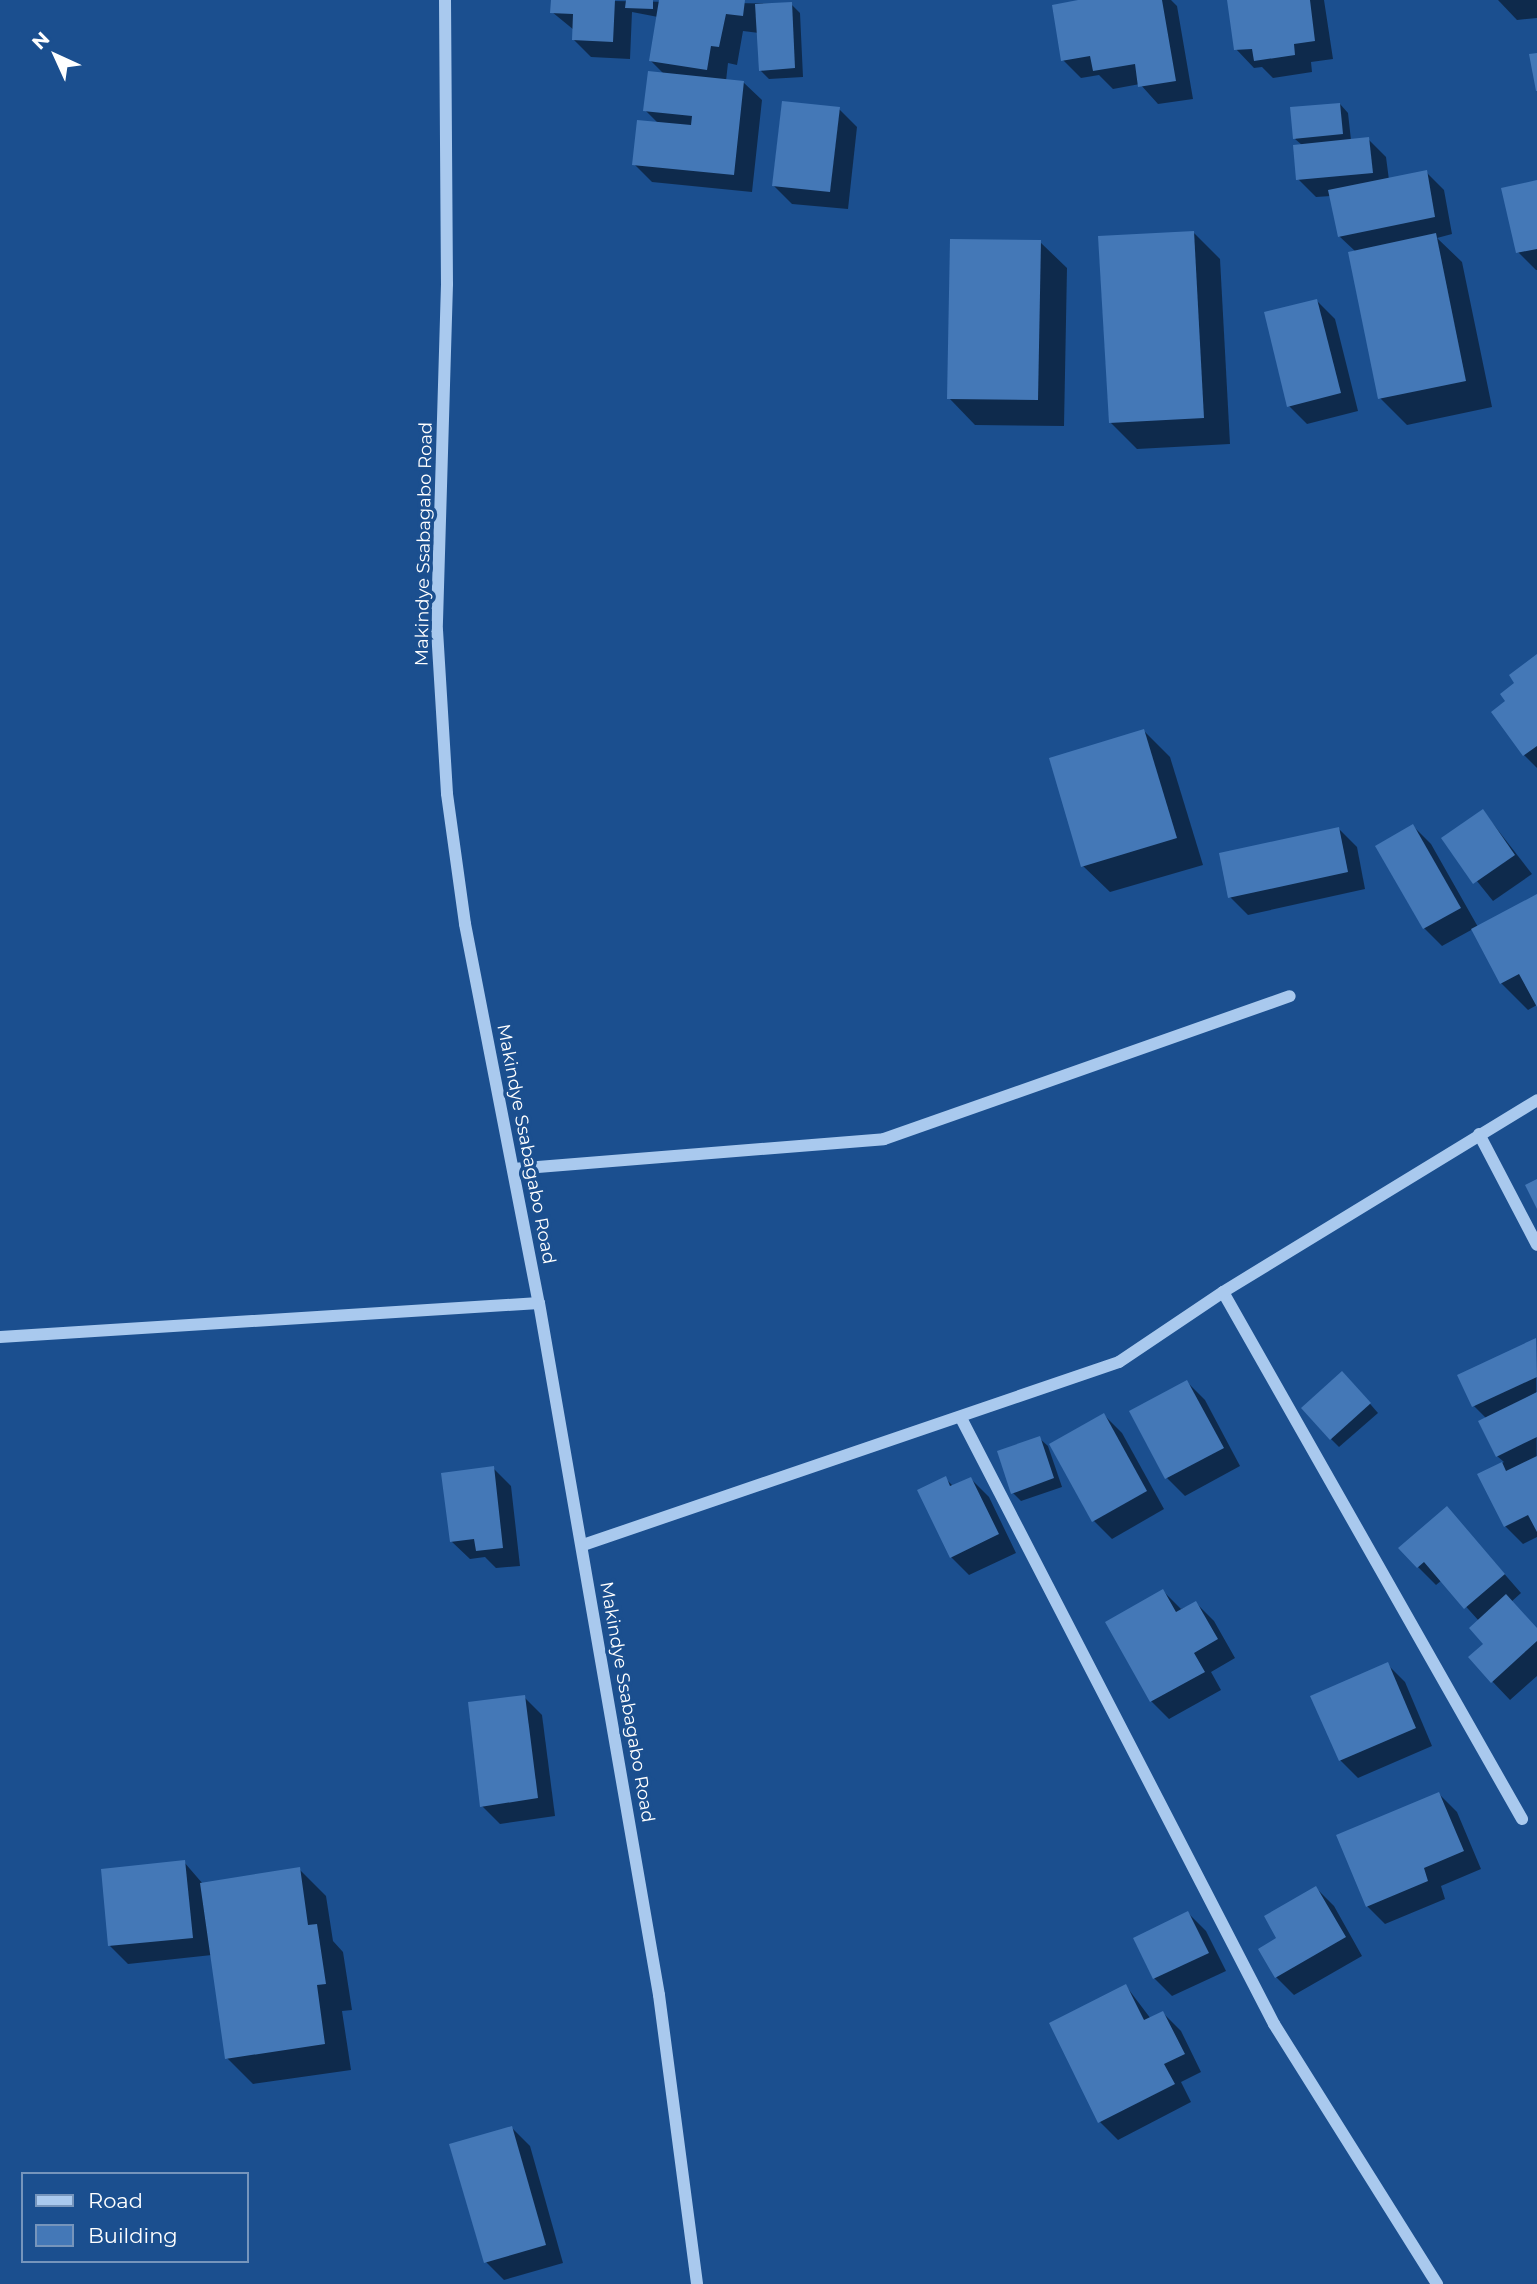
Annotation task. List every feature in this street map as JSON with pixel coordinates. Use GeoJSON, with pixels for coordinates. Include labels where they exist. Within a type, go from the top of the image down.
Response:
{"type":"FeatureCollection","features":[{"type":"Feature","properties":{"kind":"street","name":"Makindye Ssabagabo Road"},"geometry":{"type":"LineString","coordinates":[[445,0],[447,284],[437,630],[447,794],[465,924],[583,1545],[659,1995],[697,2284]]}},
{"type":"Feature","properties":{"kind":"street"},"geometry":{"type":"LineString","coordinates":[[513,1168],[884,1139],[1290,996]]}},
{"type":"Feature","properties":{"kind":"street"},"geometry":{"type":"LineString","coordinates":[[583,1545],[1119,1362],[1223,1292],[1537,1100]]}},
{"type":"Feature","properties":{"kind":"street"},"geometry":{"type":"LineString","coordinates":[[1479,1134],[1537,1245]]}},
{"type":"Feature","properties":{"kind":"street"},"geometry":{"type":"LineString","coordinates":[[1223,1292],[1522,1819]]}},
{"type":"Feature","properties":{"kind":"street"},"geometry":{"type":"LineString","coordinates":[[0,1337],[539,1303]]}},
{"type":"Feature","properties":{"kind":"street"},"geometry":{"type":"LineString","coordinates":[[961,1418],[1274,2024],[1437,2284]]}},
{"type":"Feature","properties":{"kind":"building"},"geometry":{"type":"Polygon","coordinates":[[[551,0],[615,0],[613,42],[572,40],[573,14],[550,13],[551,0]]]}},
{"type":"Feature","properties":{"kind":"building"},"geometry":{"type":"Polygon","coordinates":[[[626,0],[653,0],[653,9],[625,8],[626,0]]]}},
{"type":"Feature","properties":{"kind":"building"},"geometry":{"type":"Polygon","coordinates":[[[659,0],[745,0],[743,16],[726,14],[719,47],[711,46],[707,70],[649,61],[659,0]]]}},
{"type":"Feature","properties":{"kind":"building"},"geometry":{"type":"Polygon","coordinates":[[[1078,0],[1162,0],[1176,81],[1138,87],[1135,64],[1093,71],[1090,56],[1061,61],[1052,5],[1078,0]]]}},
{"type":"Feature","properties":{"kind":"building"},"geometry":{"type":"Polygon","coordinates":[[[1227,0],[1310,0],[1315,41],[1294,44],[1295,55],[1254,61],[1252,49],[1234,50],[1227,0]]]}},
{"type":"Feature","properties":{"kind":"building"},"geometry":{"type":"Polygon","coordinates":[[[792,2],[795,68],[759,71],[755,4],[792,2]]]}},
{"type":"Feature","properties":{"kind":"building"},"geometry":{"type":"Polygon","coordinates":[[[1537,53],[1537,91],[1536,91],[1529,54],[1537,53]]]}},
{"type":"Feature","properties":{"kind":"building"},"geometry":{"type":"Polygon","coordinates":[[[648,71],[744,81],[734,175],[632,165],[637,120],[691,125],[692,116],[643,111],[648,71]]]}},
{"type":"Feature","properties":{"kind":"building"},"geometry":{"type":"Polygon","coordinates":[[[782,101],[840,107],[830,192],[772,186],[782,101]]]}},
{"type":"Feature","properties":{"kind":"building"},"geometry":{"type":"Polygon","coordinates":[[[1340,103],[1343,134],[1293,139],[1290,107],[1340,103]]]}},
{"type":"Feature","properties":{"kind":"building"},"geometry":{"type":"Polygon","coordinates":[[[1369,137],[1373,173],[1296,180],[1293,145],[1369,137]]]}},
{"type":"Feature","properties":{"kind":"building"},"geometry":{"type":"Polygon","coordinates":[[[1427,170],[1435,217],[1338,237],[1328,190],[1427,170]]]}},
{"type":"Feature","properties":{"kind":"building"},"geometry":{"type":"Polygon","coordinates":[[[1537,180],[1537,249],[1516,253],[1501,188],[1537,180]]]}},
{"type":"Feature","properties":{"kind":"building"},"geometry":{"type":"Polygon","coordinates":[[[1194,231],[1204,418],[1109,423],[1098,236],[1194,231]]]}},
{"type":"Feature","properties":{"kind":"building"},"geometry":{"type":"Polygon","coordinates":[[[1436,233],[1466,381],[1378,399],[1348,252],[1436,233]]]}},
{"type":"Feature","properties":{"kind":"building"},"geometry":{"type":"Polygon","coordinates":[[[950,239],[1041,240],[1038,400],[947,399],[950,239]]]}},
{"type":"Feature","properties":{"kind":"building"},"geometry":{"type":"Polygon","coordinates":[[[1317,299],[1341,393],[1287,407],[1264,312],[1317,299]]]}},
{"type":"Feature","properties":{"kind":"building"},"geometry":{"type":"Polygon","coordinates":[[[1537,654],[1537,746],[1523,756],[1491,712],[1505,701],[1500,694],[1514,683],[1509,675],[1537,654]]]}},
{"type":"Feature","properties":{"kind":"building"},"geometry":{"type":"Polygon","coordinates":[[[1144,729],[1177,838],[1081,867],[1049,758],[1144,729]]]}},
{"type":"Feature","properties":{"kind":"building"},"geometry":{"type":"Polygon","coordinates":[[[1483,809],[1515,855],[1473,884],[1441,838],[1483,809]]]}},
{"type":"Feature","properties":{"kind":"building"},"geometry":{"type":"Polygon","coordinates":[[[1413,824],[1461,908],[1423,929],[1375,846],[1413,824]]]}},
{"type":"Feature","properties":{"kind":"building"},"geometry":{"type":"Polygon","coordinates":[[[1339,827],[1348,872],[1228,898],[1219,853],[1339,827]]]}},
{"type":"Feature","properties":{"kind":"building"},"geometry":{"type":"Polygon","coordinates":[[[1537,894],[1537,1007],[1519,974],[1500,984],[1471,929],[1537,894]]]}},
{"type":"Feature","properties":{"kind":"building"},"geometry":{"type":"Polygon","coordinates":[[[1537,1179],[1537,1209],[1525,1185],[1537,1179]]]}},
{"type":"Feature","properties":{"kind":"building"},"geometry":{"type":"Polygon","coordinates":[[[1536,1338],[1537,1377],[1472,1407],[1457,1375],[1536,1338]]]}},
{"type":"Feature","properties":{"kind":"building"},"geometry":{"type":"Polygon","coordinates":[[[1342,1371],[1371,1403],[1330,1440],[1301,1408],[1342,1371]]]}},
{"type":"Feature","properties":{"kind":"building"},"geometry":{"type":"Polygon","coordinates":[[[1187,1380],[1224,1448],[1165,1479],[1129,1411],[1187,1380]]]}},
{"type":"Feature","properties":{"kind":"building"},"geometry":{"type":"Polygon","coordinates":[[[1537,1392],[1537,1437],[1496,1457],[1478,1421],[1537,1392]]]}},
{"type":"Feature","properties":{"kind":"building"},"geometry":{"type":"Polygon","coordinates":[[[1104,1413],[1147,1491],[1092,1522],[1049,1444],[1104,1413]]]}},
{"type":"Feature","properties":{"kind":"building"},"geometry":{"type":"Polygon","coordinates":[[[1040,1436],[1054,1478],[1011,1494],[997,1451],[1040,1436]]]}},
{"type":"Feature","properties":{"kind":"building"},"geometry":{"type":"Polygon","coordinates":[[[1537,1456],[1537,1532],[1528,1515],[1504,1527],[1477,1474],[1502,1462],[1506,1471],[1537,1456]]]}},
{"type":"Feature","properties":{"kind":"building"},"geometry":{"type":"Polygon","coordinates":[[[494,1466],[503,1548],[476,1551],[474,1539],[450,1542],[441,1473],[494,1466]]]}},
{"type":"Feature","properties":{"kind":"building"},"geometry":{"type":"Polygon","coordinates":[[[946,1476],[950,1486],[971,1477],[999,1534],[950,1558],[917,1490],[946,1476]]]}},
{"type":"Feature","properties":{"kind":"building"},"geometry":{"type":"Polygon","coordinates":[[[1447,1506],[1505,1574],[1464,1609],[1424,1562],[1417,1568],[1398,1548],[1447,1506]]]}},
{"type":"Feature","properties":{"kind":"building"},"geometry":{"type":"Polygon","coordinates":[[[1163,1589],[1176,1612],[1196,1601],[1218,1639],[1194,1653],[1205,1672],[1150,1702],[1105,1622],[1163,1589]]]}},
{"type":"Feature","properties":{"kind":"building"},"geometry":{"type":"Polygon","coordinates":[[[1506,1594],[1537,1628],[1537,1641],[1491,1683],[1468,1657],[1483,1644],[1469,1628],[1506,1594]]]}},
{"type":"Feature","properties":{"kind":"building"},"geometry":{"type":"Polygon","coordinates":[[[1388,1662],[1416,1728],[1339,1761],[1310,1696],[1388,1662]]]}},
{"type":"Feature","properties":{"kind":"building"},"geometry":{"type":"Polygon","coordinates":[[[525,1695],[538,1798],[480,1807],[468,1702],[525,1695]]]}},
{"type":"Feature","properties":{"kind":"building"},"geometry":{"type":"Polygon","coordinates":[[[1439,1792],[1464,1851],[1424,1868],[1428,1881],[1366,1907],[1336,1835],[1439,1792]]]}},
{"type":"Feature","properties":{"kind":"building"},"geometry":{"type":"Polygon","coordinates":[[[185,1860],[193,1938],[108,1946],[101,1869],[185,1860]]]}},
{"type":"Feature","properties":{"kind":"building"},"geometry":{"type":"Polygon","coordinates":[[[300,1867],[308,1925],[317,1924],[326,1984],[317,1985],[325,2044],[225,2059],[200,1883],[300,1867]]]}},
{"type":"Feature","properties":{"kind":"building"},"geometry":{"type":"Polygon","coordinates":[[[1316,1886],[1346,1937],[1275,1978],[1258,1949],[1276,1938],[1264,1916],[1316,1886]]]}},
{"type":"Feature","properties":{"kind":"building"},"geometry":{"type":"Polygon","coordinates":[[[1188,1911],[1209,1953],[1153,1979],[1133,1938],[1188,1911]]]}},
{"type":"Feature","properties":{"kind":"building"},"geometry":{"type":"Polygon","coordinates":[[[1126,1984],[1144,2020],[1163,2011],[1185,2054],[1164,2064],[1175,2084],[1098,2123],[1049,2023],[1126,1984]]]}},
{"type":"Feature","properties":{"kind":"building"},"geometry":{"type":"Polygon","coordinates":[[[512,2126],[546,2245],[484,2263],[449,2144],[512,2126]]]}}]}
